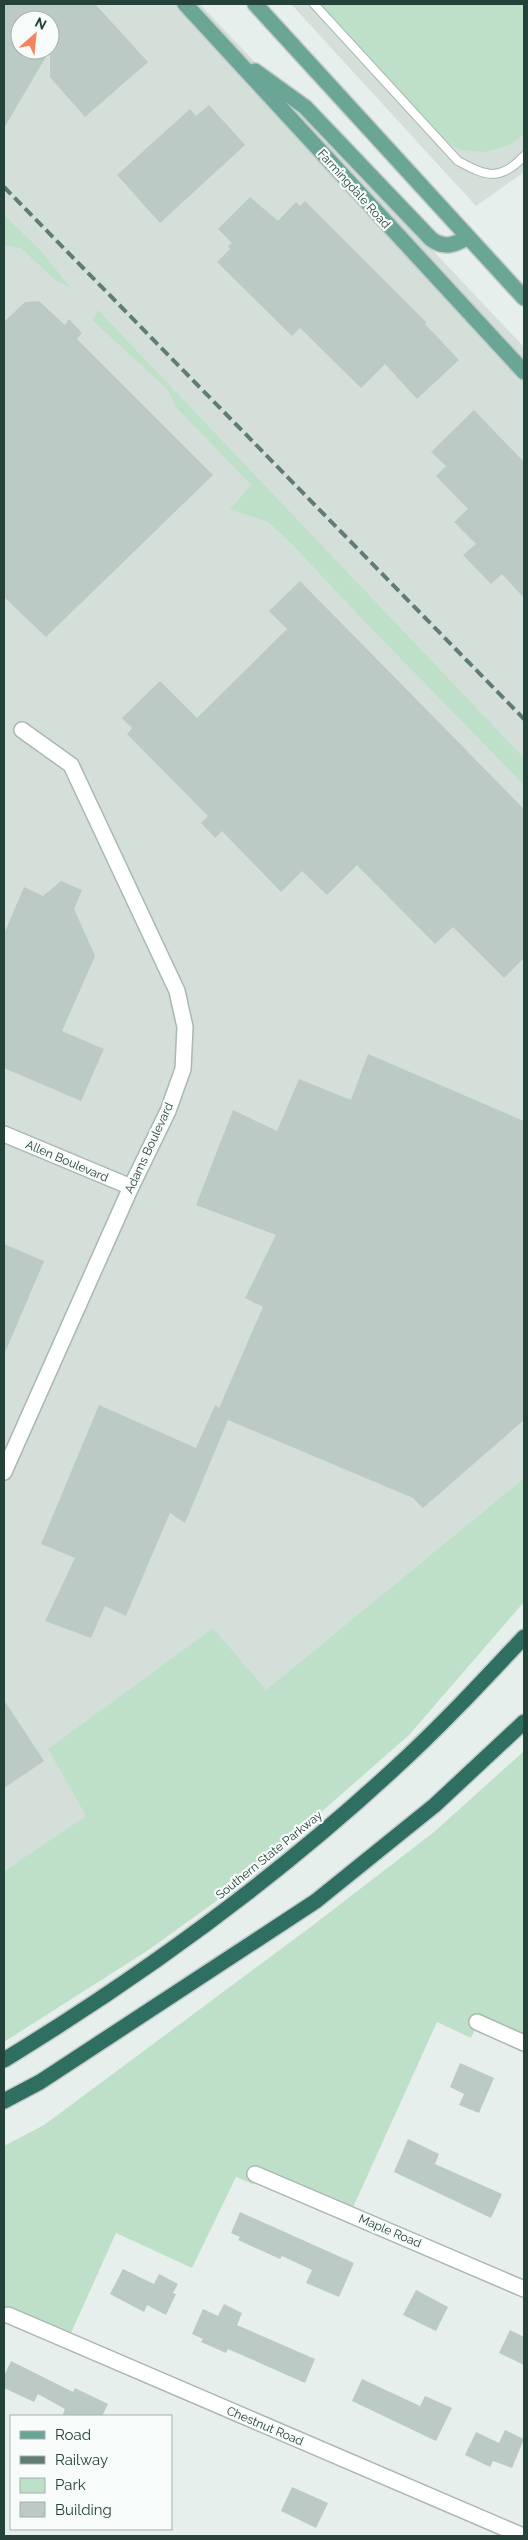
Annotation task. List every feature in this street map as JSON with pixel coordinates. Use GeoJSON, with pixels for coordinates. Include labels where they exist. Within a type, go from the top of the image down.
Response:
{"type":"FeatureCollection","features":[{"type":"Feature","properties":{"kind":"highway","name":"Southern State Parkway"},"geometry":{"type":"LineString","coordinates":[[4,2060],[104,1997],[152,1964],[284,1863],[394,1769],[524,1637]]}},
{"type":"Feature","properties":{"kind":"highway"},"geometry":{"type":"LineString","coordinates":[[4,2101],[40,2082],[316,1901],[435,1806],[524,1722]]}},
{"type":"Feature","properties":{"kind":"main road","name":"Farmingdale Road"},"geometry":{"type":"LineString","coordinates":[[185,4],[524,372]]}},
{"type":"Feature","properties":{"kind":"main road"},"geometry":{"type":"LineString","coordinates":[[256,4],[524,298]]}},
{"type":"Feature","properties":{"kind":"main road"},"geometry":{"type":"LineString","coordinates":[[229,52],[304,107],[436,243],[450,246],[468,237]]}},
{"type":"Feature","properties":{"kind":"street","name":"Adams Boulevard"},"geometry":{"type":"LineString","coordinates":[[4,1472],[131,1187],[168,1111],[183,1069],[185,1027],[177,991],[71,765],[22,730]]}},
{"type":"Feature","properties":{"kind":"street","name":"Allen Boulevard"},"geometry":{"type":"LineString","coordinates":[[4,1134],[131,1187]]}},
{"type":"Feature","properties":{"kind":"street"},"geometry":{"type":"LineString","coordinates":[[478,2022],[524,2042]]}},
{"type":"Feature","properties":{"kind":"street","name":"Maple Road"},"geometry":{"type":"LineString","coordinates":[[255,2174],[524,2290]]}},
{"type":"Feature","properties":{"kind":"street","name":"Chestnut Road"},"geometry":{"type":"LineString","coordinates":[[8,2315],[522,2536]]}},
{"type":"Feature","properties":{"kind":"lane"},"geometry":{"type":"LineString","coordinates":[[314,4],[458,162],[482,174],[508,172],[524,156]]}},
{"type":"Feature","properties":{"kind":"shaded area"},"geometry":{"type":"Polygon","coordinates":[[[4,4],[200,4],[524,347],[524,1478],[265,1691],[213,1628],[49,1749],[87,1816],[4,1871],[4,4]]]}},
{"type":"Feature","properties":{"kind":"shaded area"},"geometry":{"type":"Polygon","coordinates":[[[291,4],[524,4],[524,172],[476,206],[291,4]]]}},
{"type":"Feature","properties":{"kind":"green space"},"geometry":{"type":"Polygon","coordinates":[[[320,4],[524,4],[524,133],[512,144],[486,152],[459,150],[440,136],[320,4]]]}},
{"type":"Feature","properties":{"kind":"green space"},"geometry":{"type":"Polygon","coordinates":[[[4,215],[41,251],[71,288],[54,279],[21,248],[4,245],[4,215]]]}},
{"type":"Feature","properties":{"kind":"green space"},"geometry":{"type":"Polygon","coordinates":[[[98,310],[524,758],[524,785],[363,620],[290,542],[268,522],[230,509],[251,485],[175,406],[168,390],[92,320],[98,310]]]}},
{"type":"Feature","properties":{"kind":"green space"},"geometry":{"type":"Polygon","coordinates":[[[524,1478],[524,1602],[409,1735],[237,1886],[150,1949],[4,2042],[4,1871],[86,1816],[48,1749],[213,1628],[266,1690],[524,1478]]]}},
{"type":"Feature","properties":{"kind":"green space"},"geometry":{"type":"Polygon","coordinates":[[[524,1751],[524,2037],[479,2020],[471,2038],[437,2022],[350,2214],[257,2175],[253,2184],[236,2177],[192,2268],[116,2233],[71,2333],[8,2308],[4,2319],[4,2146],[44,2125],[308,1929],[434,1832],[524,1751]]]}},
{"type":"Feature","properties":{"kind":"building"},"geometry":{"type":"Polygon","coordinates":[[[4,4],[95,4],[148,62],[85,117],[50,77],[50,60],[60,60],[60,10],[10,10],[10,60],[44,60],[4,128],[4,4]]]}},
{"type":"Feature","properties":{"kind":"building"},"geometry":{"type":"Polygon","coordinates":[[[209,105],[245,145],[160,223],[117,175],[190,109],[196,116],[209,105]]]}},
{"type":"Feature","properties":{"kind":"building"},"geometry":{"type":"Polygon","coordinates":[[[250,197],[278,221],[296,202],[300,206],[305,201],[426,322],[425,324],[459,360],[417,399],[385,364],[361,388],[300,328],[292,336],[217,262],[230,249],[228,246],[232,243],[218,229],[250,197]]]}},
{"type":"Feature","properties":{"kind":"building"},"geometry":{"type":"Polygon","coordinates":[[[39,301],[65,325],[69,319],[82,333],[77,339],[213,475],[46,637],[4,597],[4,322],[25,302],[39,301]]]}},
{"type":"Feature","properties":{"kind":"building"},"geometry":{"type":"Polygon","coordinates":[[[474,410],[524,462],[524,598],[502,574],[491,584],[463,555],[476,544],[454,522],[468,509],[436,476],[446,466],[431,452],[474,410]]]}},
{"type":"Feature","properties":{"kind":"building"},"geometry":{"type":"Polygon","coordinates":[[[300,581],[524,809],[524,958],[504,978],[453,927],[435,944],[357,865],[327,895],[302,871],[281,892],[222,831],[215,838],[201,823],[208,816],[127,734],[132,728],[122,718],[160,681],[197,718],[287,629],[269,611],[300,581]]]}},
{"type":"Feature","properties":{"kind":"building"},"geometry":{"type":"Polygon","coordinates":[[[61,881],[82,890],[74,909],[95,956],[62,1031],[104,1049],[81,1101],[4,1068],[4,934],[24,887],[43,896],[61,881]]]}},
{"type":"Feature","properties":{"kind":"building"},"geometry":{"type":"Polygon","coordinates":[[[368,1054],[524,1121],[524,1420],[423,1508],[413,1498],[228,1420],[185,1523],[170,1513],[126,1616],[105,1606],[91,1638],[45,1621],[75,1558],[41,1544],[99,1405],[196,1448],[215,1405],[219,1408],[263,1307],[245,1298],[276,1235],[196,1205],[233,1110],[277,1131],[299,1079],[351,1100],[368,1054]]]}},
{"type":"Feature","properties":{"kind":"building"},"geometry":{"type":"Polygon","coordinates":[[[4,1244],[44,1261],[4,1355],[4,1244]]]}},
{"type":"Feature","properties":{"kind":"building"},"geometry":{"type":"Polygon","coordinates":[[[4,1700],[44,1761],[4,1788],[4,1700]]]}},
{"type":"Feature","properties":{"kind":"building"},"geometry":{"type":"Polygon","coordinates":[[[460,2063],[494,2078],[479,2113],[459,2105],[464,2094],[450,2087],[460,2063]]]}},
{"type":"Feature","properties":{"kind":"building"},"geometry":{"type":"Polygon","coordinates":[[[408,2139],[439,2154],[435,2164],[502,2194],[491,2218],[394,2172],[408,2139]]]}},
{"type":"Feature","properties":{"kind":"building"},"geometry":{"type":"Polygon","coordinates":[[[240,2212],[354,2263],[339,2297],[306,2283],[312,2270],[282,2256],[280,2259],[238,2240],[240,2237],[231,2233],[240,2212]]]}},
{"type":"Feature","properties":{"kind":"building"},"geometry":{"type":"Polygon","coordinates":[[[123,2269],[154,2284],[159,2274],[178,2284],[173,2293],[176,2294],[166,2315],[147,2305],[144,2312],[110,2294],[123,2269]]]}},
{"type":"Feature","properties":{"kind":"building"},"geometry":{"type":"Polygon","coordinates":[[[416,2290],[448,2307],[436,2331],[403,2315],[416,2290]]]}},
{"type":"Feature","properties":{"kind":"building"},"geometry":{"type":"Polygon","coordinates":[[[224,2304],[242,2313],[237,2325],[315,2359],[305,2383],[228,2349],[226,2353],[201,2342],[203,2339],[192,2334],[203,2309],[218,2316],[224,2304]]]}},
{"type":"Feature","properties":{"kind":"building"},"geometry":{"type":"Polygon","coordinates":[[[510,2330],[524,2337],[524,2365],[499,2353],[510,2330]]]}},
{"type":"Feature","properties":{"kind":"building"},"geometry":{"type":"Polygon","coordinates":[[[11,2361],[73,2392],[75,2388],[108,2404],[102,2415],[62,2415],[65,2409],[38,2394],[34,2402],[4,2388],[4,2376],[11,2361]]]}},
{"type":"Feature","properties":{"kind":"building"},"geometry":{"type":"Polygon","coordinates":[[[362,2379],[420,2406],[425,2396],[452,2408],[436,2441],[352,2401],[362,2379]]]}},
{"type":"Feature","properties":{"kind":"building"},"geometry":{"type":"Polygon","coordinates":[[[505,2430],[524,2439],[512,2468],[493,2461],[490,2467],[465,2455],[476,2432],[499,2443],[505,2430]]]}},
{"type":"Feature","properties":{"kind":"building"},"geometry":{"type":"Polygon","coordinates":[[[292,2487],[328,2503],[316,2528],[281,2511],[292,2487]]]}},
{"type":"Feature","properties":{"kind":"railway"},"geometry":{"type":"LineString","coordinates":[[4,187],[524,719]]}}]}
